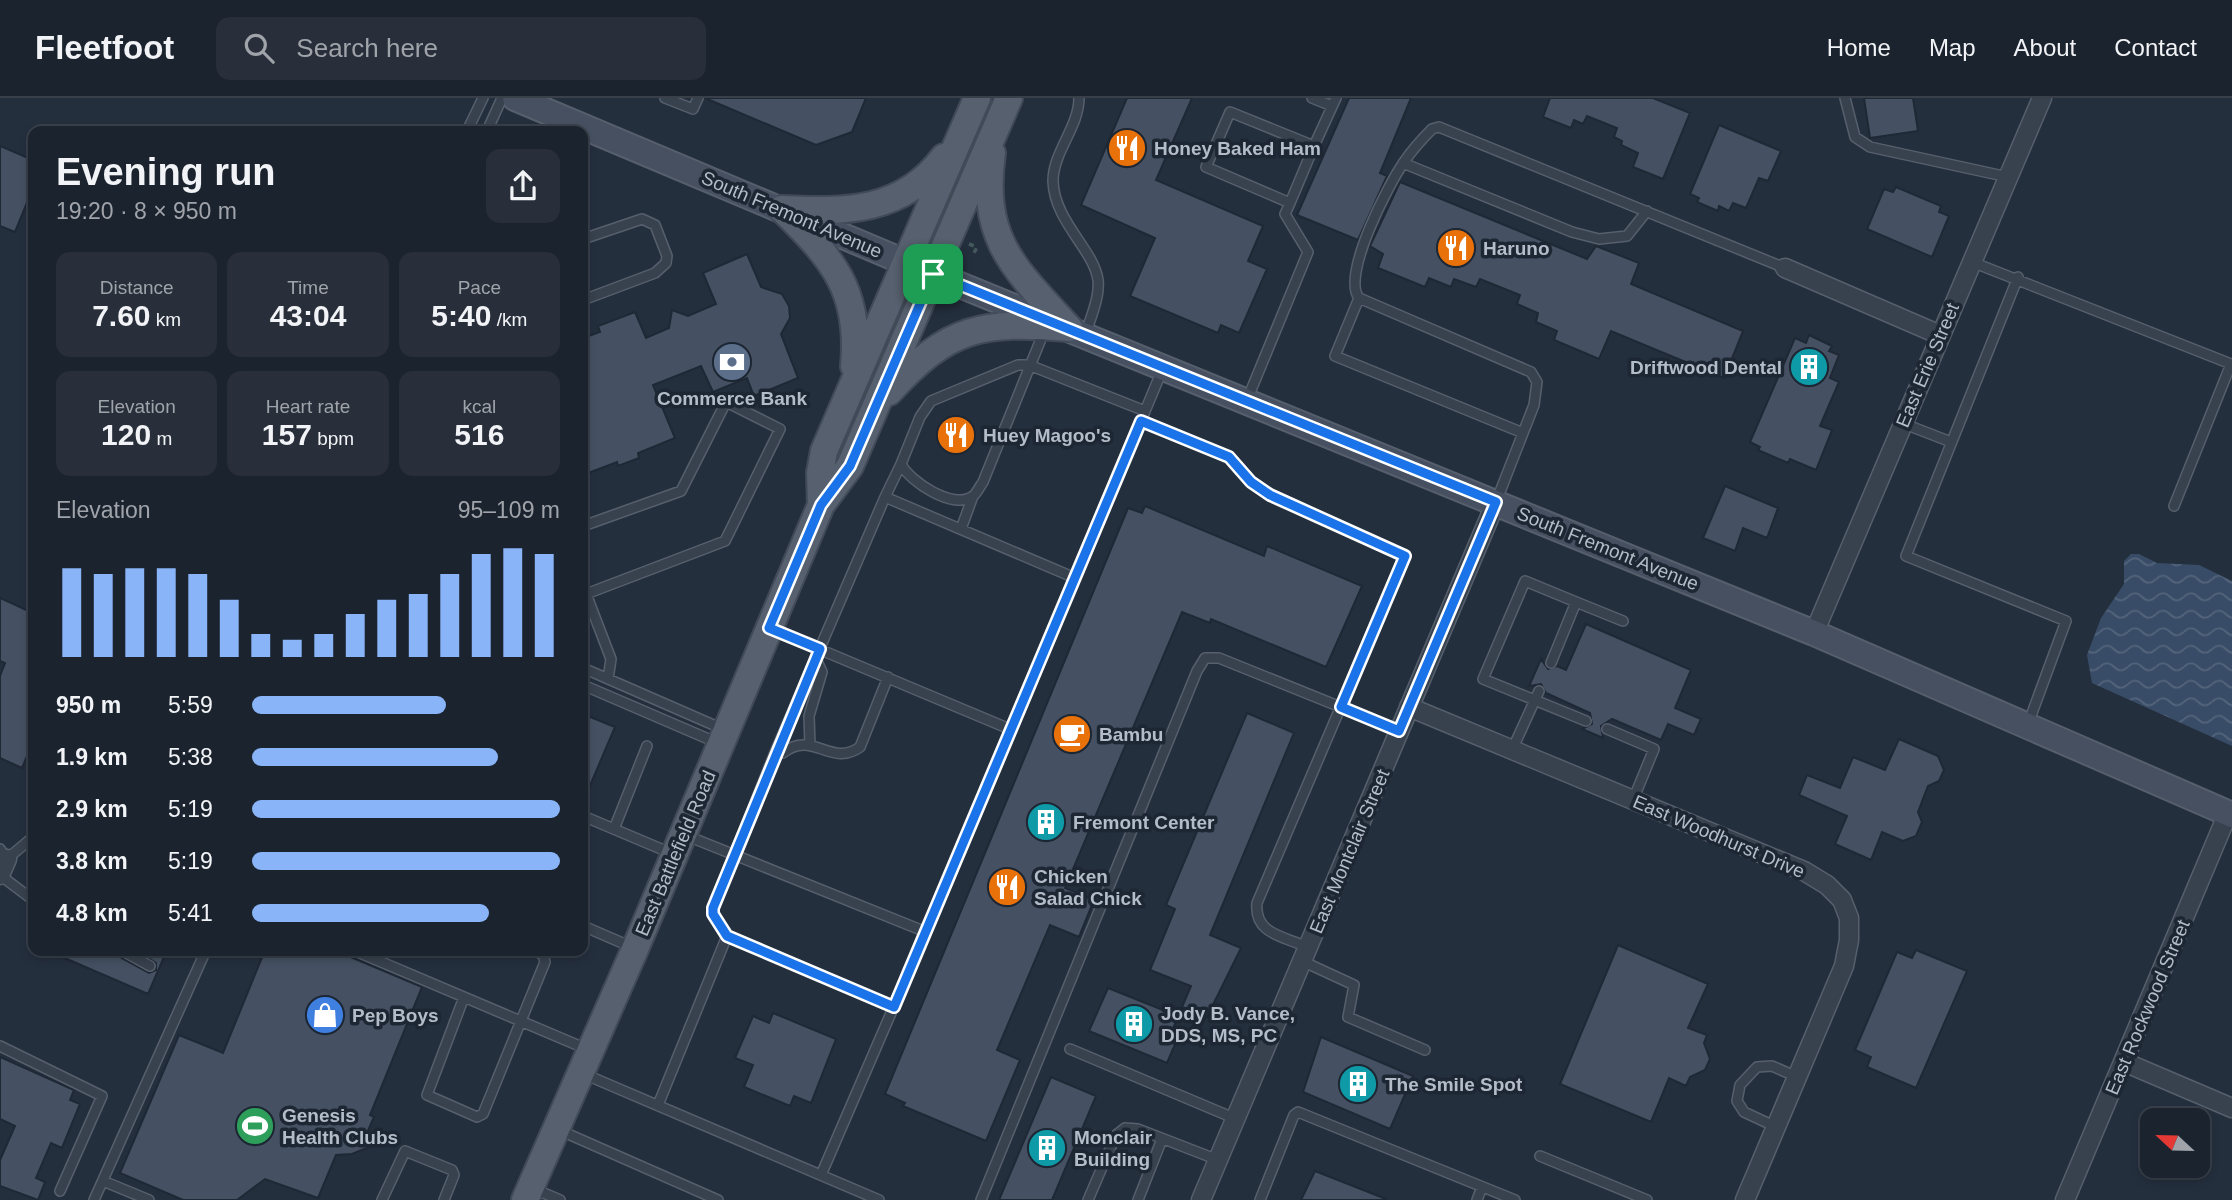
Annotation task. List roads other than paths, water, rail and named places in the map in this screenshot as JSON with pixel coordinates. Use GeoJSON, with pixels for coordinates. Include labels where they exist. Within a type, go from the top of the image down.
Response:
{"type":"FeatureCollection","features":[{"type":"Feature","properties":{"kind":"main road","name":"South Fremont Avenue"},"geometry":{"type":"LineString","coordinates":[[515,98],[582,126]]}},
{"type":"Feature","properties":{"kind":"main road","name":"East Battlefield Road"},"geometry":{"type":"LineString","coordinates":[[821,505],[820,473],[824,451],[904,261],[977,98]]}},
{"type":"Feature","properties":{"kind":"main road","name":"East Battlefield Road"},"geometry":{"type":"LineString","coordinates":[[528,1194],[635,948],[821,505],[850,466],[1009,98]]}},
{"type":"Feature","properties":{"kind":"main road","name":"South Fremont Avenue"},"geometry":{"type":"LineString","coordinates":[[588,128],[933,274],[1814,633],[2230,814]]}},
{"type":"Feature","properties":{"kind":"main road"},"geometry":{"type":"LineString","coordinates":[[995,129],[989,177],[989,203],[996,234],[1005,254],[1067,329]]}},
{"type":"Feature","properties":{"kind":"main road"},"geometry":{"type":"LineString","coordinates":[[782,209],[835,211],[881,204],[935,169],[960,136]]}},
{"type":"Feature","properties":{"kind":"main road"},"geometry":{"type":"LineString","coordinates":[[782,209],[830,259],[846,291],[854,316],[856,345],[853,382]]}},
{"type":"Feature","properties":{"kind":"main road"},"geometry":{"type":"LineString","coordinates":[[876,407],[918,360],[940,345],[971,331],[1004,324],[1067,329]]}},
{"type":"Feature","properties":{"kind":"street","name":"East Erie Street"},"geometry":{"type":"LineString","coordinates":[[1814,633],[2042,98]]}},
{"type":"Feature","properties":{"kind":"street"},"geometry":{"type":"LineString","coordinates":[[1785,268],[1940,335]]}},
{"type":"Feature","properties":{"kind":"street","name":"East Montclair Street"},"geometry":{"type":"LineString","coordinates":[[1201,1200],[1496,502]]}},
{"type":"Feature","properties":{"kind":"street","name":"East Woodhurst Drive"},"geometry":{"type":"LineString","coordinates":[[1409,706],[1804,871],[1827,885],[1842,900],[1849,918],[1844,966],[1745,1200]]}},
{"type":"Feature","properties":{"kind":"street","name":"East Rockwood Street"},"geometry":{"type":"LineString","coordinates":[[2065,1200],[2230,814]]}},
{"type":"Feature","properties":{"kind":"street"},"geometry":{"type":"LineString","coordinates":[[2124,1062],[2232,1108]]}},
{"type":"Feature","properties":{"kind":"lane"},"geometry":{"type":"LineString","coordinates":[[469,126],[483,98]]}},
{"type":"Feature","properties":{"kind":"lane"},"geometry":{"type":"LineString","coordinates":[[489,126],[502,98]]}},
{"type":"Feature","properties":{"kind":"lane"},"geometry":{"type":"LineString","coordinates":[[666,98],[693,109],[698,98]]}},
{"type":"Feature","properties":{"kind":"lane"},"geometry":{"type":"LineString","coordinates":[[961,529],[973,496],[983,482],[1029,365],[1067,329],[1098,281],[1096,271],[1066,223],[1056,198],[1053,178],[1079,98]]}},
{"type":"Feature","properties":{"kind":"lane"},"geometry":{"type":"LineString","coordinates":[[1247,400],[1308,252],[1285,214],[1334,102],[1312,98]]}},
{"type":"Feature","properties":{"kind":"lane"},"geometry":{"type":"LineString","coordinates":[[1845,98],[1855,137],[1870,147],[2008,177]]}},
{"type":"Feature","properties":{"kind":"lane"},"geometry":{"type":"LineString","coordinates":[[1290,203],[1206,167],[1215,145],[1230,112],[1314,146]]}},
{"type":"Feature","properties":{"kind":"lane"},"geometry":{"type":"LineString","coordinates":[[1496,502],[1534,405],[1538,383],[1531,372],[1359,298],[1353,286],[1357,263],[1375,217],[1403,163],[1432,129],[1439,127],[1785,268]]}},
{"type":"Feature","properties":{"kind":"lane"},"geometry":{"type":"LineString","coordinates":[[1403,163],[1572,232],[1600,239],[1627,236],[1647,211]]}},
{"type":"Feature","properties":{"kind":"lane"},"geometry":{"type":"LineString","coordinates":[[588,237],[642,219],[656,225],[667,256],[666,263],[655,273],[588,298]]}},
{"type":"Feature","properties":{"kind":"lane"},"geometry":{"type":"LineString","coordinates":[[1972,262],[2018,277],[2231,364],[2174,506]]}},
{"type":"Feature","properties":{"kind":"lane"},"geometry":{"type":"LineString","coordinates":[[2018,277],[1906,556],[2066,621],[2027,726]]}},
{"type":"Feature","properties":{"kind":"lane"},"geometry":{"type":"LineString","coordinates":[[1359,298],[1335,356],[1523,433]]}},
{"type":"Feature","properties":{"kind":"lane"},"geometry":{"type":"LineString","coordinates":[[894,1007],[727,936],[713,914],[713,908],[820,649],[920,417],[936,397],[1018,365],[1029,365],[1145,411]]}},
{"type":"Feature","properties":{"kind":"lane"},"geometry":{"type":"LineString","coordinates":[[821,1175],[1012,730],[1164,366]]}},
{"type":"Feature","properties":{"kind":"lane"},"geometry":{"type":"LineString","coordinates":[[588,524],[681,491],[726,402],[780,429],[725,541],[588,589]]}},
{"type":"Feature","properties":{"kind":"lane"},"geometry":{"type":"LineString","coordinates":[[1141,421],[1229,457],[1251,482],[1270,495],[1405,556],[1257,903],[1256,918],[1261,927],[1354,985],[1348,1017],[1425,1050]]}},
{"type":"Feature","properties":{"kind":"lane"},"geometry":{"type":"LineString","coordinates":[[1902,423],[1951,442]]}},
{"type":"Feature","properties":{"kind":"lane"},"geometry":{"type":"LineString","coordinates":[[901,464],[915,482],[945,497],[962,500],[973,496]]}},
{"type":"Feature","properties":{"kind":"lane"},"geometry":{"type":"LineString","coordinates":[[885,497],[1075,578]]}},
{"type":"Feature","properties":{"kind":"lane"},"geometry":{"type":"LineString","coordinates":[[1586,721],[1537,695],[1483,678],[1525,581],[1623,621]]}},
{"type":"Feature","properties":{"kind":"lane"},"geometry":{"type":"LineString","coordinates":[[588,600],[611,659],[608,679]]}},
{"type":"Feature","properties":{"kind":"lane"},"geometry":{"type":"LineString","coordinates":[[1551,663],[1576,602]]}},
{"type":"Feature","properties":{"kind":"lane"},"geometry":{"type":"LineString","coordinates":[[769,628],[1012,730]]}},
{"type":"Feature","properties":{"kind":"lane"},"geometry":{"type":"LineString","coordinates":[[981,1200],[1197,671],[1205,658],[1219,658],[1399,731]]}},
{"type":"Feature","properties":{"kind":"lane"},"geometry":{"type":"LineString","coordinates":[[810,745],[809,716],[821,683],[822,672],[816,659]]}},
{"type":"Feature","properties":{"kind":"lane"},"geometry":{"type":"LineString","coordinates":[[588,670],[724,737]]}},
{"type":"Feature","properties":{"kind":"lane"},"geometry":{"type":"LineString","coordinates":[[783,753],[794,744],[810,745],[840,755],[850,754],[860,747],[888,677]]}},
{"type":"Feature","properties":{"kind":"lane"},"geometry":{"type":"LineString","coordinates":[[588,687],[724,737]]}},
{"type":"Feature","properties":{"kind":"lane"},"geometry":{"type":"LineString","coordinates":[[1512,750],[1537,695]]}},
{"type":"Feature","properties":{"kind":"lane"},"geometry":{"type":"LineString","coordinates":[[1607,729],[1654,749],[1633,800]]}},
{"type":"Feature","properties":{"kind":"lane"},"geometry":{"type":"LineString","coordinates":[[614,829],[647,746]]}},
{"type":"Feature","properties":{"kind":"lane"},"geometry":{"type":"LineString","coordinates":[[588,818],[614,829],[735,855],[926,932]]}},
{"type":"Feature","properties":{"kind":"lane"},"geometry":{"type":"LineString","coordinates":[[28,842],[2,865],[28,894]]}},
{"type":"Feature","properties":{"kind":"lane"},"geometry":{"type":"LineString","coordinates":[[588,928],[635,948]]}},
{"type":"Feature","properties":{"kind":"lane"},"geometry":{"type":"LineString","coordinates":[[658,1105],[727,936]]}},
{"type":"Feature","properties":{"kind":"lane"},"geometry":{"type":"LineString","coordinates":[[132,956],[150,966]]}},
{"type":"Feature","properties":{"kind":"lane"},"geometry":{"type":"LineString","coordinates":[[94,1200],[203,956]]}},
{"type":"Feature","properties":{"kind":"lane"},"geometry":{"type":"LineString","coordinates":[[367,956],[520,1020],[658,1105],[878,1200]]}},
{"type":"Feature","properties":{"kind":"lane"},"geometry":{"type":"LineString","coordinates":[[464,997],[427,1091],[430,1097],[477,1117],[483,1114],[545,962],[543,956]]}},
{"type":"Feature","properties":{"kind":"lane"},"geometry":{"type":"LineString","coordinates":[[0,1045],[103,1096],[60,1191]]}},
{"type":"Feature","properties":{"kind":"lane"},"geometry":{"type":"LineString","coordinates":[[1070,1049],[1236,1119]]}},
{"type":"Feature","properties":{"kind":"lane"},"geometry":{"type":"LineString","coordinates":[[1776,1127],[1744,1112],[1737,1101],[1740,1085],[1757,1067],[1772,1066],[1797,1077]]}},
{"type":"Feature","properties":{"kind":"lane"},"geometry":{"type":"LineString","coordinates":[[1260,1200],[1294,1115],[1298,1112],[1515,1200]]}},
{"type":"Feature","properties":{"kind":"lane"},"geometry":{"type":"LineString","coordinates":[[1088,1200],[1116,1135],[1125,1128],[1138,1129],[1218,1160]]}},
{"type":"Feature","properties":{"kind":"lane"},"geometry":{"type":"LineString","coordinates":[[556,1129],[718,1200]]}},
{"type":"Feature","properties":{"kind":"lane"},"geometry":{"type":"LineString","coordinates":[[1138,1200],[1162,1139]]}},
{"type":"Feature","properties":{"kind":"lane"},"geometry":{"type":"LineString","coordinates":[[382,1200],[405,1151],[452,1170],[454,1175],[444,1200]]}},
{"type":"Feature","properties":{"kind":"lane"},"geometry":{"type":"LineString","coordinates":[[1541,1156],[1647,1200]]}},
{"type":"Feature","properties":{"kind":"lane"},"geometry":{"type":"LineString","coordinates":[[103,1181],[149,1200]]}},
{"type":"Feature","properties":{"kind":"lane"},"geometry":{"type":"LineString","coordinates":[[1477,1200],[1482,1186]]}},
{"type":"Feature","properties":{"kind":"lane"},"geometry":{"type":"LineString","coordinates":[[528,1194],[560,1200]]}},
{"type":"Feature","properties":{"kind":"water"},"geometry":{"type":"Polygon","coordinates":[[[2131,554],[2139,554],[2157,563],[2199,565],[2232,581],[2232,746],[2092,683],[2087,655],[2101,618],[2124,584],[2124,561],[2131,554]]]}},
{"type":"Feature","properties":{"kind":"place","name":"Honey Baked Ham"},"geometry":{"type":"Point","coordinates":[1127,148]}},
{"type":"Feature","properties":{"kind":"place","name":"Haruno"},"geometry":{"type":"Point","coordinates":[1456,248]}},
{"type":"Feature","properties":{"kind":"place","name":"Commerce Bank"},"geometry":{"type":"Point","coordinates":[732,362]}},
{"type":"Feature","properties":{"kind":"place","name":"Driftwood Dental"},"geometry":{"type":"Point","coordinates":[1809,367]}},
{"type":"Feature","properties":{"kind":"place","name":"Huey Magoo's"},"geometry":{"type":"Point","coordinates":[956,435]}},
{"type":"Feature","properties":{"kind":"place","name":"Bambu"},"geometry":{"type":"Point","coordinates":[1072,734]}},
{"type":"Feature","properties":{"kind":"place","name":"Fremont Center"},"geometry":{"type":"Point","coordinates":[1046,822]}},
{"type":"Feature","properties":{"kind":"place","name":"Chicken Salad Chick"},"geometry":{"type":"Point","coordinates":[1007,887]}},
{"type":"Feature","properties":{"kind":"place","name":"Pep Boys"},"geometry":{"type":"Point","coordinates":[325,1015]}},
{"type":"Feature","properties":{"kind":"place","name":"Jody B. Vance, DDS, MS, PC"},"geometry":{"type":"Point","coordinates":[1134,1024]}},
{"type":"Feature","properties":{"kind":"place","name":"The Smile Spot"},"geometry":{"type":"Point","coordinates":[1358,1084]}},
{"type":"Feature","properties":{"kind":"place","name":"Genesis Health Clubs"},"geometry":{"type":"Point","coordinates":[255,1126]}},
{"type":"Feature","properties":{"kind":"place","name":"Monclair Building"},"geometry":{"type":"Point","coordinates":[1047,1148]}}]}
